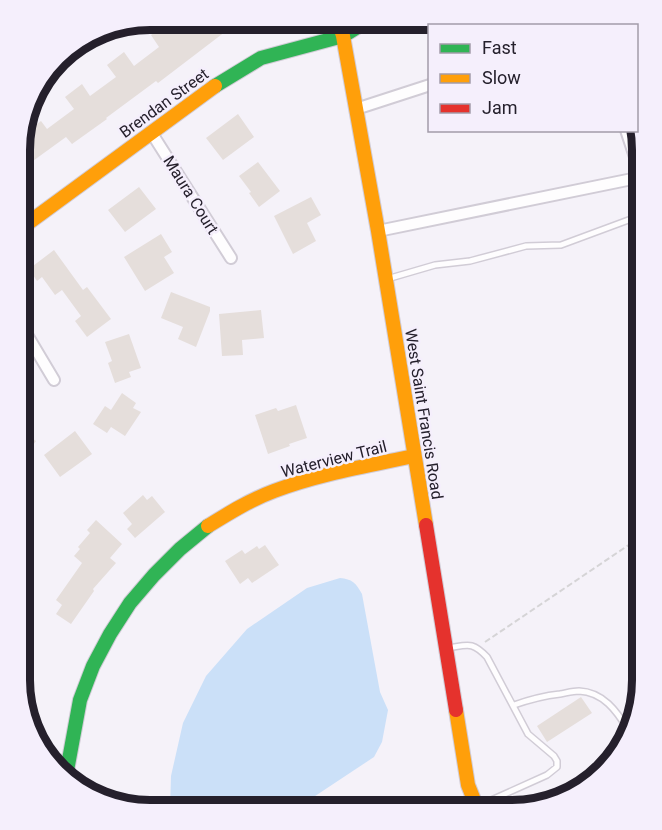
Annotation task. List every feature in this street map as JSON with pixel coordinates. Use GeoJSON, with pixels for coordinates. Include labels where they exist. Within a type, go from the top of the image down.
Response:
{"type":"FeatureCollection","features":[{"type":"Feature","properties":{"kind":"street","name":"West Saint Francis Road"},"geometry":{"type":"LineString","coordinates":[[341,30],[378,231],[468,785],[474,800]]}},
{"type":"Feature","properties":{"kind":"street","name":"Brendan Street"},"geometry":{"type":"LineString","coordinates":[[30,222],[214,86],[261,58],[341,30]]}},
{"type":"Feature","properties":{"kind":"street"},"geometry":{"type":"LineString","coordinates":[[356,109],[428,85]]}},
{"type":"Feature","properties":{"kind":"street","name":"Maura Court"},"geometry":{"type":"LineString","coordinates":[[151,132],[231,258]]}},
{"type":"Feature","properties":{"kind":"street"},"geometry":{"type":"LineString","coordinates":[[627,132],[632,148]]}},
{"type":"Feature","properties":{"kind":"street"},"geometry":{"type":"LineString","coordinates":[[378,231],[632,180]]}},
{"type":"Feature","properties":{"kind":"street"},"geometry":{"type":"LineString","coordinates":[[30,340],[54,380]]}},
{"type":"Feature","properties":{"kind":"street","name":"Waterview Trail"},"geometry":{"type":"LineString","coordinates":[[67,767],[80,700],[98,657],[120,618],[145,584],[181,547],[222,517],[272,492],[317,477],[414,456]]}},
{"type":"Feature","properties":{"kind":"lane"},"geometry":{"type":"LineString","coordinates":[[385,279],[435,265],[470,261],[526,246],[561,246],[632,219]]}},
{"type":"Feature","properties":{"kind":"lane"},"geometry":{"type":"LineString","coordinates":[[445,648],[470,644],[478,647],[487,657],[528,734],[557,761],[557,766],[548,775],[494,800]]}},
{"type":"Feature","properties":{"kind":"lane"},"geometry":{"type":"LineString","coordinates":[[514,705],[538,696],[579,691],[596,695],[610,704],[624,723]]}},
{"type":"Feature","properties":{"kind":"path"},"geometry":{"type":"LineString","coordinates":[[478,647],[632,543]]}},
{"type":"Feature","properties":{"kind":"shaded area"},"geometry":{"type":"Polygon","coordinates":[[[114,36],[85,54],[74,57],[90,46],[114,36]]]}},
{"type":"Feature","properties":{"kind":"water"},"geometry":{"type":"Polygon","coordinates":[[[340,578],[353,582],[362,594],[380,692],[388,710],[382,742],[374,757],[309,800],[170,800],[171,776],[183,723],[206,676],[247,629],[307,588],[340,578]]]}},
{"type":"Feature","properties":{"kind":"building"},"geometry":{"type":"Polygon","coordinates":[[[158,30],[173,30],[176,34],[181,30],[227,30],[72,144],[66,137],[30,163],[32,127],[41,121],[47,129],[74,109],[65,97],[82,84],[90,96],[116,77],[107,65],[124,52],[134,66],[159,47],[151,35],[158,30]]]}},
{"type":"Feature","properties":{"kind":"building"},"geometry":{"type":"Polygon","coordinates":[[[238,114],[254,137],[223,160],[206,138],[238,114]]]}},
{"type":"Feature","properties":{"kind":"building"},"geometry":{"type":"Polygon","coordinates":[[[258,162],[280,191],[259,207],[239,176],[258,162]]]}},
{"type":"Feature","properties":{"kind":"building"},"geometry":{"type":"Polygon","coordinates":[[[139,187],[156,209],[125,232],[108,210],[139,187]]]}},
{"type":"Feature","properties":{"kind":"building"},"geometry":{"type":"Polygon","coordinates":[[[311,197],[321,215],[307,223],[316,241],[293,254],[274,216],[311,197]]]}},
{"type":"Feature","properties":{"kind":"building"},"geometry":{"type":"Polygon","coordinates":[[[161,234],[172,252],[164,257],[174,273],[145,291],[124,257],[161,234]]]}},
{"type":"Feature","properties":{"kind":"building"},"geometry":{"type":"Polygon","coordinates":[[[54,250],[83,290],[87,287],[111,319],[87,337],[75,321],[81,316],[62,290],[55,295],[42,277],[37,281],[30,268],[54,250]]]}},
{"type":"Feature","properties":{"kind":"building"},"geometry":{"type":"Polygon","coordinates":[[[171,292],[210,307],[196,347],[178,339],[183,327],[161,318],[171,292]]]}},
{"type":"Feature","properties":{"kind":"building"},"geometry":{"type":"Polygon","coordinates":[[[261,310],[264,338],[242,340],[243,355],[222,356],[219,314],[261,310]]]}},
{"type":"Feature","properties":{"kind":"building"},"geometry":{"type":"Polygon","coordinates":[[[129,334],[141,368],[129,372],[131,377],[115,383],[108,363],[112,361],[105,342],[129,334]]]}},
{"type":"Feature","properties":{"kind":"building"},"geometry":{"type":"Polygon","coordinates":[[[122,393],[136,403],[133,408],[141,412],[125,436],[111,427],[107,433],[93,424],[105,406],[111,410],[122,393]]]}},
{"type":"Feature","properties":{"kind":"building"},"geometry":{"type":"Polygon","coordinates":[[[296,405],[307,438],[268,454],[255,415],[276,408],[278,411],[296,405]]]}},
{"type":"Feature","properties":{"kind":"building"},"geometry":{"type":"Polygon","coordinates":[[[75,431],[92,454],[60,477],[44,455],[75,431]]]}},
{"type":"Feature","properties":{"kind":"building"},"geometry":{"type":"Polygon","coordinates":[[[30,437],[36,441],[30,449],[30,437]]]}},
{"type":"Feature","properties":{"kind":"building"},"geometry":{"type":"Polygon","coordinates":[[[143,495],[147,500],[152,496],[165,512],[135,538],[127,529],[132,524],[123,513],[143,495]]]}},
{"type":"Feature","properties":{"kind":"building"},"geometry":{"type":"Polygon","coordinates":[[[96,520],[122,544],[110,558],[116,563],[93,589],[94,591],[71,624],[56,614],[62,605],[56,600],[82,563],[74,556],[80,549],[78,547],[90,533],[87,530],[96,520]]]}},
{"type":"Feature","properties":{"kind":"building"},"geometry":{"type":"Polygon","coordinates":[[[265,545],[279,565],[252,583],[248,578],[240,584],[225,561],[242,550],[245,554],[257,546],[259,549],[265,545]]]}},
{"type":"Feature","properties":{"kind":"building"},"geometry":{"type":"Polygon","coordinates":[[[581,697],[592,713],[547,742],[537,726],[581,697]]]}},
{"type":"Feature","properties":{"kind":"traffic: fast"},"geometry":{"type":"LineString","coordinates":[[215,86],[261,58],[343,36],[353,30]]}},
{"type":"Feature","properties":{"kind":"traffic: fast"},"geometry":{"type":"LineString","coordinates":[[68,767],[80,700],[93,666],[110,634],[130,603],[154,575],[208,526]]}},
{"type":"Feature","properties":{"kind":"traffic: slow"},"geometry":{"type":"LineString","coordinates":[[341,30],[378,231],[426,525]]}},
{"type":"Feature","properties":{"kind":"traffic: slow"},"geometry":{"type":"LineString","coordinates":[[30,222],[215,86]]}},
{"type":"Feature","properties":{"kind":"traffic: slow"},"geometry":{"type":"LineString","coordinates":[[208,526],[257,498],[291,485],[414,456]]}},
{"type":"Feature","properties":{"kind":"traffic: slow"},"geometry":{"type":"LineString","coordinates":[[456,710],[468,785],[474,800]]}},
{"type":"Feature","properties":{"kind":"traffic: jam"},"geometry":{"type":"LineString","coordinates":[[426,525],[456,710]]}}]}
